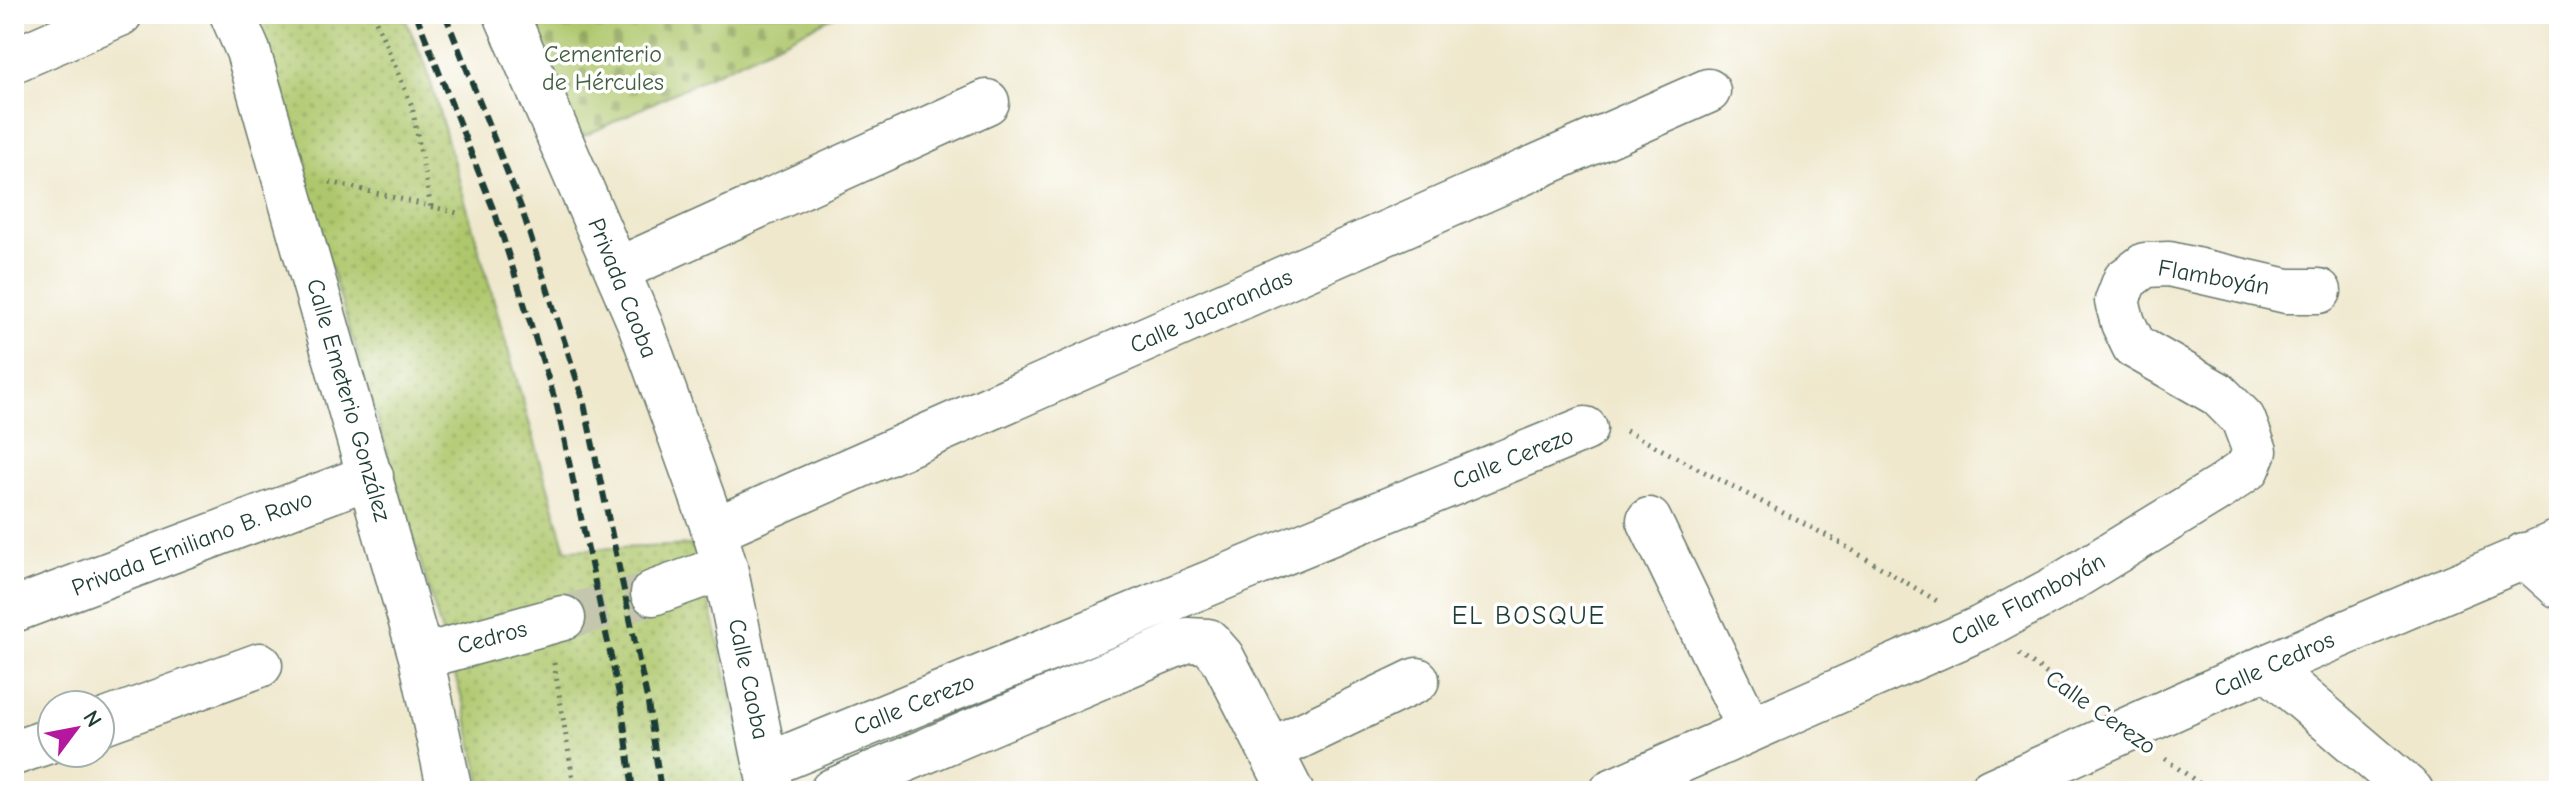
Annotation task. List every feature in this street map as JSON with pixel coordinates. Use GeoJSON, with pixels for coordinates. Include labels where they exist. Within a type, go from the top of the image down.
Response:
{"type":"FeatureCollection","features":[{"type":"Feature","properties":{"kind":"street"},"geometry":{"type":"LineString","coordinates":[[14,60],[120,14]]}},
{"type":"Feature","properties":{"kind":"street","name":"Calle Emeterio González"},"geometry":{"type":"LineString","coordinates":[[232,14],[248,51],[371,476],[421,657],[450,791]]}},
{"type":"Feature","properties":{"kind":"street","name":"Privada Caoba"},"geometry":{"type":"LineString","coordinates":[[506,14],[640,324],[720,549]]}},
{"type":"Feature","properties":{"kind":"street","name":"Calle Jacarandas"},"geometry":{"type":"LineString","coordinates":[[720,549],[1708,91]]}},
{"type":"Feature","properties":{"kind":"street"},"geometry":{"type":"LineString","coordinates":[[617,270],[987,102]]}},
{"type":"Feature","properties":{"kind":"street","name":"Flamboyán"},"geometry":{"type":"LineString","coordinates":[[2243,419],[2218,394],[2134,346],[2117,301],[2125,280],[2145,265],[2169,264],[2287,291],[2319,291]]}},
{"type":"Feature","properties":{"kind":"street","name":"Calle Flamboyán"},"geometry":{"type":"LineString","coordinates":[[1612,791],[1981,628],[2070,580],[2248,468],[2255,451],[2243,419]]}},
{"type":"Feature","properties":{"kind":"street","name":"Calle Cerezo"},"geometry":{"type":"LineString","coordinates":[[769,778],[1585,429]]}},
{"type":"Feature","properties":{"kind":"street","name":"Privada Emiliano B. Ravo"},"geometry":{"type":"LineString","coordinates":[[14,610],[371,476]]}},
{"type":"Feature","properties":{"kind":"street"},"geometry":{"type":"LineString","coordinates":[[1649,520],[1750,729]]}},
{"type":"Feature","properties":{"kind":"street"},"geometry":{"type":"LineString","coordinates":[[2541,548],[2559,586]]}},
{"type":"Feature","properties":{"kind":"street","name":"Calle Cedros"},"geometry":{"type":"LineString","coordinates":[[1991,791],[2541,548]]}},
{"type":"Feature","properties":{"kind":"street"},"geometry":{"type":"LineString","coordinates":[[653,593],[720,549]]}},
{"type":"Feature","properties":{"kind":"street","name":"Calle Caoba"},"geometry":{"type":"LineString","coordinates":[[720,549],[769,778]]}},
{"type":"Feature","properties":{"kind":"street","name":"Cedros"},"geometry":{"type":"LineString","coordinates":[[421,657],[558,637]]}},
{"type":"Feature","properties":{"kind":"street"},"geometry":{"type":"LineString","coordinates":[[832,791],[1187,640],[1208,641],[1222,657],[1291,791]]}},
{"type":"Feature","properties":{"kind":"street"},"geometry":{"type":"LineString","coordinates":[[116,717],[260,665]]}},
{"type":"Feature","properties":{"kind":"street"},"geometry":{"type":"LineString","coordinates":[[2266,667],[2411,791]]}},
{"type":"Feature","properties":{"kind":"street"},"geometry":{"type":"LineString","coordinates":[[1271,750],[1417,680]]}},
{"type":"Feature","properties":{"kind":"street"},"geometry":{"type":"LineString","coordinates":[[14,753],[36,745]]}},
{"type":"Feature","properties":{"kind":"path"},"geometry":{"type":"LineString","coordinates":[[373,14],[412,106],[431,208]]}},
{"type":"Feature","properties":{"kind":"path"},"geometry":{"type":"LineString","coordinates":[[318,179],[458,213]]}},
{"type":"Feature","properties":{"kind":"path","name":"Calle Cerezo"},"geometry":{"type":"LineString","coordinates":[[1585,429],[1620,428],[1835,540],[1981,628],[2210,791]]}},
{"type":"Feature","properties":{"kind":"path"},"geometry":{"type":"LineString","coordinates":[[558,637],[575,791]]}},
{"type":"Feature","properties":{"kind":"green space"},"geometry":{"type":"Polygon","coordinates":[[[254,14],[403,14],[426,66],[566,550],[695,545],[755,791],[483,791],[464,705],[254,14]]]}},
{"type":"Feature","properties":{"kind":"green space","name":"Cementerio de Hércules"},"geometry":{"type":"Polygon","coordinates":[[[515,14],[839,14],[576,140],[515,14]]]}},
{"type":"Feature","properties":{"kind":"tunnel"},"geometry":{"type":"LineString","coordinates":[[563,618],[653,593]]}},
{"type":"Feature","properties":{"kind":"railway"},"geometry":{"type":"LineString","coordinates":[[416,14],[496,216],[557,406],[622,708],[633,791]]}},
{"type":"Feature","properties":{"kind":"railway"},"geometry":{"type":"LineString","coordinates":[[445,14],[521,207],[583,399],[648,703],[661,791]]}},
{"type":"Feature","properties":{"kind":"district","name":"EL BOSQUE"},"geometry":{"type":"Point","coordinates":[1529,616]}}]}
